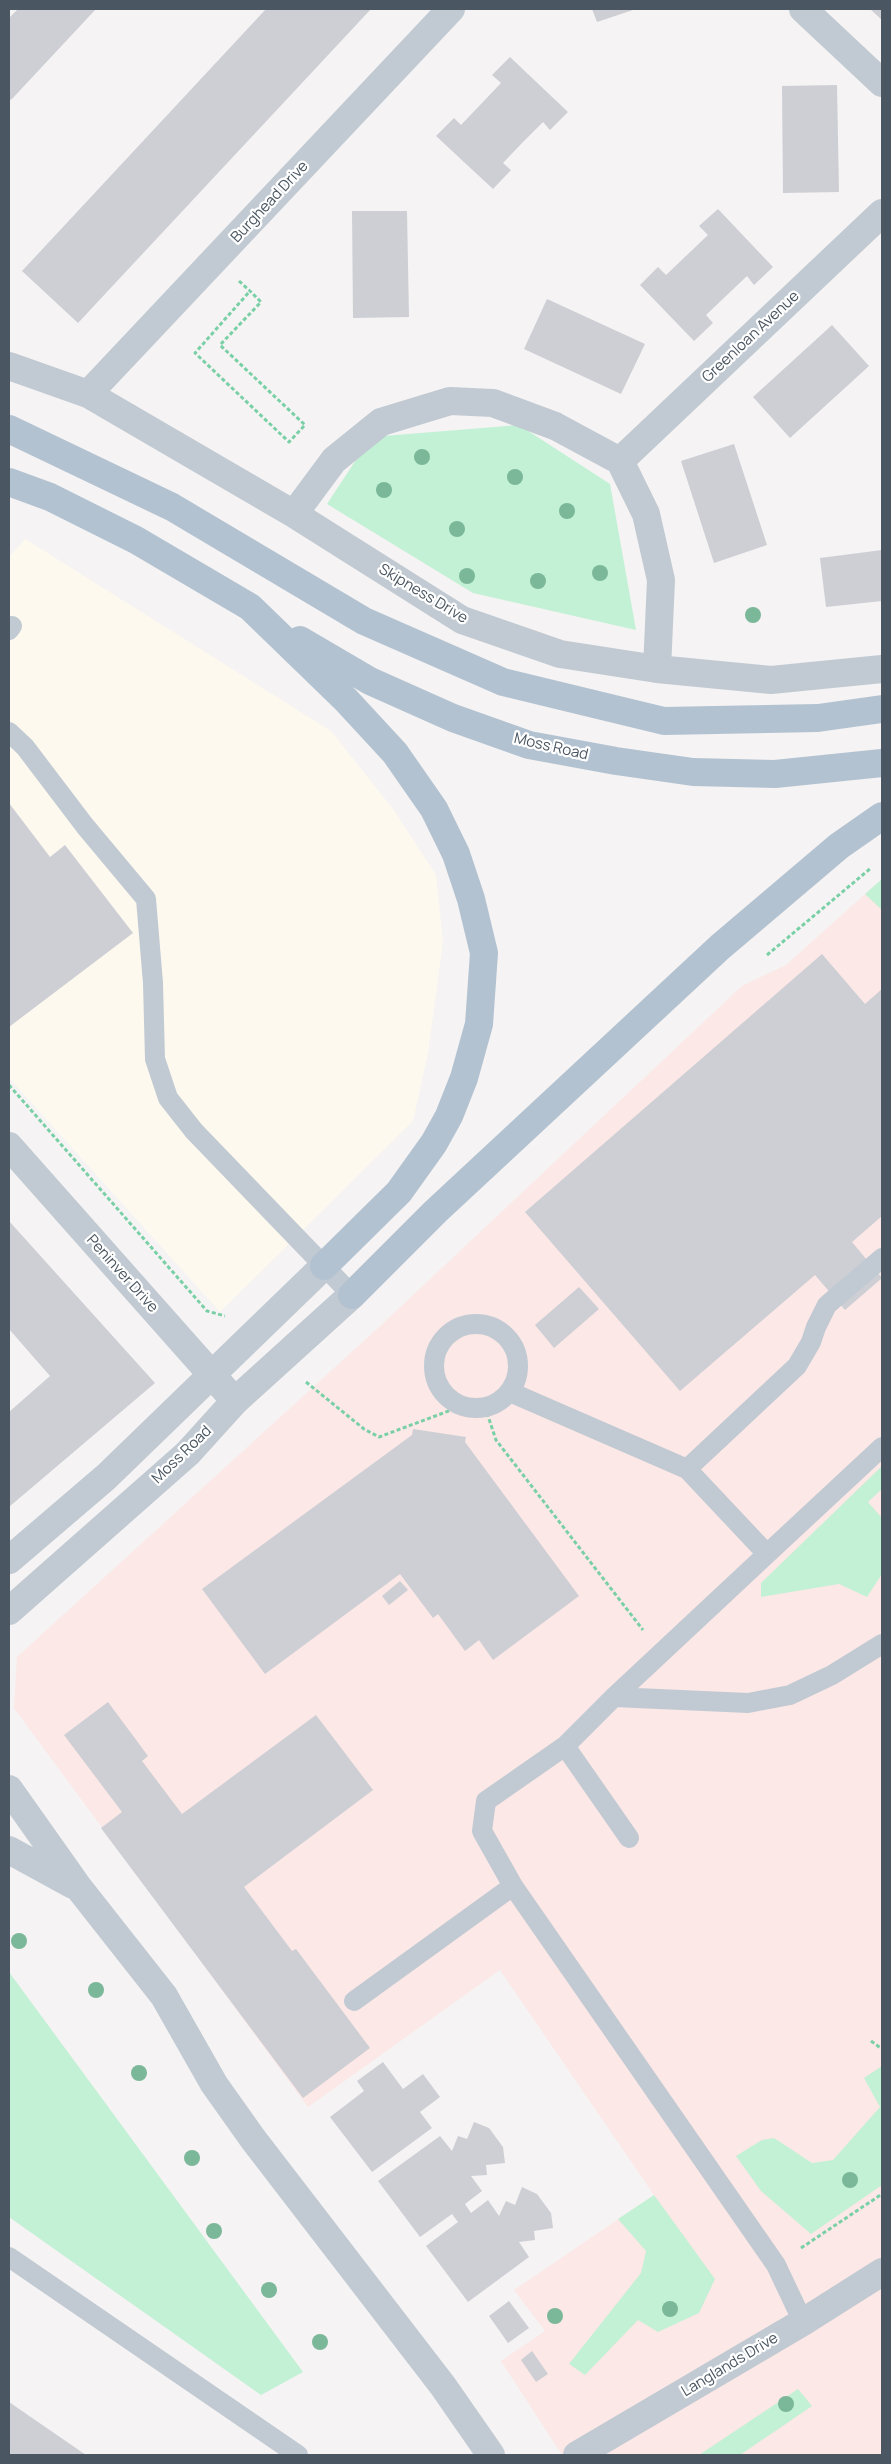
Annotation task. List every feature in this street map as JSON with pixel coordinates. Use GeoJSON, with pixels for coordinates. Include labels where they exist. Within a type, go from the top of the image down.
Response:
{"type":"FeatureCollection","features":[{"type":"Feature","properties":{"kind":"main road"},"geometry":{"type":"LineString","coordinates":[[9,429],[172,508],[364,621],[503,682],[664,721],[818,718],[882,709]]}},
{"type":"Feature","properties":{"kind":"main road"},"geometry":{"type":"LineString","coordinates":[[9,482],[50,497],[136,540],[250,607],[346,700],[395,753],[434,809],[456,854],[471,899],[484,953],[479,1024],[464,1078],[449,1116],[434,1143],[399,1192],[324,1266]]}},
{"type":"Feature","properties":{"kind":"main road","name":"Moss Road"},"geometry":{"type":"LineString","coordinates":[[250,607],[325,656],[370,681],[453,718],[530,745],[616,761],[693,772],[775,774],[882,763]]}},
{"type":"Feature","properties":{"kind":"main road"},"geometry":{"type":"LineString","coordinates":[[352,1295],[435,1212],[720,947],[840,846],[882,816]]}},
{"type":"Feature","properties":{"kind":"street","name":"Burghead Drive"},"geometry":{"type":"LineString","coordinates":[[88,394],[451,9]]}},
{"type":"Feature","properties":{"kind":"street"},"geometry":{"type":"LineString","coordinates":[[803,9],[882,82]]}},
{"type":"Feature","properties":{"kind":"street","name":"Greenloan Avenue"},"geometry":{"type":"LineString","coordinates":[[620,461],[882,213]]}},
{"type":"Feature","properties":{"kind":"street","name":"Skipness Drive"},"geometry":{"type":"LineString","coordinates":[[9,366],[88,394],[294,514],[462,620],[560,654],[657,668],[771,680],[882,669]]}},
{"type":"Feature","properties":{"kind":"street"},"geometry":{"type":"LineString","coordinates":[[294,514],[334,460],[381,422],[450,401],[493,403],[555,426],[620,461],[646,514],[661,580],[657,668]]}},
{"type":"Feature","properties":{"kind":"street","name":"Peninver Drive"},"geometry":{"type":"LineString","coordinates":[[9,1146],[235,1402]]}},
{"type":"Feature","properties":{"kind":"street"},"geometry":{"type":"LineString","coordinates":[[9,1560],[106,1477],[324,1266]]}},
{"type":"Feature","properties":{"kind":"street","name":"Moss Road"},"geometry":{"type":"LineString","coordinates":[[9,1611],[188,1453],[235,1402],[352,1295]]}},
{"type":"Feature","properties":{"kind":"street"},"geometry":{"type":"LineString","coordinates":[[9,1789],[79,1888],[164,1996],[214,2084],[253,2139],[443,2386],[491,2455]]}},
{"type":"Feature","properties":{"kind":"street"},"geometry":{"type":"LineString","coordinates":[[9,1850],[79,1888]]}},
{"type":"Feature","properties":{"kind":"street","name":"Langlands Drive"},"geometry":{"type":"LineString","coordinates":[[577,2455],[803,2322],[882,2272]]}},
{"type":"Feature","properties":{"kind":"lane"},"geometry":{"type":"LineString","coordinates":[[9,732],[24,747],[85,826],[146,899],[153,983],[155,1059],[168,1098],[194,1131],[352,1295]]}},
{"type":"Feature","properties":{"kind":"lane"},"geometry":{"type":"LineString","coordinates":[[687,1468],[797,1366],[811,1342],[827,1305],[882,1258]]}},
{"type":"Feature","properties":{"kind":"lane"},"geometry":{"type":"LineString","coordinates":[[481,1323],[495,1328],[507,1337],[515,1349],[518,1363],[517,1378],[510,1392],[499,1401],[486,1407],[471,1408],[462,1406],[445,1395],[436,1382],[433,1368],[435,1354],[442,1340],[452,1330],[466,1324],[481,1323]]}},
{"type":"Feature","properties":{"kind":"lane"},"geometry":{"type":"LineString","coordinates":[[510,1392],[687,1468],[768,1554]]}},
{"type":"Feature","properties":{"kind":"lane"},"geometry":{"type":"LineString","coordinates":[[803,2322],[776,2265],[513,1886],[482,1832],[486,1802],[566,1746],[614,1697],[882,1447]]}},
{"type":"Feature","properties":{"kind":"lane"},"geometry":{"type":"LineString","coordinates":[[614,1697],[748,1703],[765,1700],[790,1695],[832,1675],[882,1644]]}},
{"type":"Feature","properties":{"kind":"lane"},"geometry":{"type":"LineString","coordinates":[[566,1746],[629,1838]]}},
{"type":"Feature","properties":{"kind":"lane"},"geometry":{"type":"LineString","coordinates":[[354,2000],[513,1886]]}},
{"type":"Feature","properties":{"kind":"lane"},"geometry":{"type":"LineString","coordinates":[[9,2258],[298,2455]]}},
{"type":"Feature","properties":{"kind":"path"},"geometry":{"type":"LineString","coordinates":[[216,259],[250,291],[261,302],[220,345],[305,426],[290,442],[195,353],[250,291]]}},
{"type":"Feature","properties":{"kind":"path"},"geometry":{"type":"LineString","coordinates":[[9,1085],[207,1312]]}},
{"type":"Feature","properties":{"kind":"path"},"geometry":{"type":"LineString","coordinates":[[280,1361],[364,1429],[379,1437],[462,1406]]}},
{"type":"Feature","properties":{"kind":"path"},"geometry":{"type":"LineString","coordinates":[[486,1407],[496,1440],[661,1653]]}},
{"type":"Feature","properties":{"kind":"path"},"geometry":{"type":"LineString","coordinates":[[871,2041],[882,2049]]}},
{"type":"Feature","properties":{"kind":"path"},"geometry":{"type":"LineString","coordinates":[[776,2265],[882,2194]]}},
{"type":"Feature","properties":{"kind":"shaded area"},"geometry":{"type":"Polygon","coordinates":[[[25,539],[331,731],[393,809],[436,875],[443,942],[428,1053],[413,1121],[220,1312],[9,1078],[9,557],[25,539]]]}},
{"type":"Feature","properties":{"kind":"shaded area"},"geometry":{"type":"Polygon","coordinates":[[[882,879],[882,2455],[562,2455],[501,2361],[545,2331],[514,2290],[654,2195],[500,1970],[308,2107],[14,1708],[17,1657],[377,1329],[742,986],[786,965],[882,879]]]}},
{"type":"Feature","properties":{"kind":"green space"},"geometry":{"type":"Polygon","coordinates":[[[519,425],[610,484],[636,630],[473,593],[327,504],[371,437],[519,425]]]}},
{"type":"Feature","properties":{"kind":"green space"},"geometry":{"type":"Polygon","coordinates":[[[882,879],[882,910],[865,894],[882,879]]]}},
{"type":"Feature","properties":{"kind":"green space"},"geometry":{"type":"Polygon","coordinates":[[[882,1466],[882,1489],[868,1502],[882,1518],[882,1574],[867,1597],[839,1584],[761,1597],[761,1583],[882,1466]]]}},
{"type":"Feature","properties":{"kind":"green space"},"geometry":{"type":"Polygon","coordinates":[[[9,1972],[303,2372],[261,2395],[9,2217],[9,1972]]]}},
{"type":"Feature","properties":{"kind":"green space"},"geometry":{"type":"Polygon","coordinates":[[[882,2066],[882,2185],[811,2234],[761,2191],[736,2156],[762,2140],[774,2138],[812,2163],[833,2160],[880,2107],[864,2078],[882,2066]]]}},
{"type":"Feature","properties":{"kind":"green space"},"geometry":{"type":"Polygon","coordinates":[[[654,2195],[715,2279],[699,2313],[658,2332],[638,2320],[585,2375],[569,2364],[641,2273],[646,2251],[618,2219],[654,2195]]]}},
{"type":"Feature","properties":{"kind":"green space"},"geometry":{"type":"Polygon","coordinates":[[[798,2389],[812,2406],[740,2455],[699,2455],[798,2389]]]}},
{"type":"Feature","properties":{"kind":"building"},"geometry":{"type":"Polygon","coordinates":[[[18,9],[96,9],[11,100],[9,98],[9,18],[18,9]]]}},
{"type":"Feature","properties":{"kind":"building"},"geometry":{"type":"Polygon","coordinates":[[[266,9],[371,9],[78,323],[22,271],[266,9]]]}},
{"type":"Feature","properties":{"kind":"building"},"geometry":{"type":"Polygon","coordinates":[[[592,9],[636,9],[597,22],[592,9]]]}},
{"type":"Feature","properties":{"kind":"building"},"geometry":{"type":"Polygon","coordinates":[[[870,9],[882,9],[882,20],[870,9]]]}},
{"type":"Feature","properties":{"kind":"building"},"geometry":{"type":"Polygon","coordinates":[[[510,57],[568,112],[550,130],[543,122],[523,142],[503,163],[511,170],[493,189],[436,136],[454,118],[461,125],[501,83],[492,75],[510,57]]]}},
{"type":"Feature","properties":{"kind":"building"},"geometry":{"type":"Polygon","coordinates":[[[837,85],[839,192],[783,193],[782,86],[837,85]]]}},
{"type":"Feature","properties":{"kind":"building"},"geometry":{"type":"Polygon","coordinates":[[[718,209],[773,267],[754,285],[747,276],[706,315],[713,323],[694,341],[640,285],[658,267],[666,275],[708,235],[699,226],[718,209]]]}},
{"type":"Feature","properties":{"kind":"building"},"geometry":{"type":"Polygon","coordinates":[[[352,211],[407,211],[409,317],[353,318],[352,211]]]}},
{"type":"Feature","properties":{"kind":"building"},"geometry":{"type":"Polygon","coordinates":[[[547,299],[645,344],[621,394],[524,349],[547,299]]]}},
{"type":"Feature","properties":{"kind":"building"},"geometry":{"type":"Polygon","coordinates":[[[832,325],[869,366],[790,438],[753,397],[832,325]]]}},
{"type":"Feature","properties":{"kind":"building"},"geometry":{"type":"Polygon","coordinates":[[[734,444],[767,545],[714,563],[681,461],[734,444]]]}},
{"type":"Feature","properties":{"kind":"building"},"geometry":{"type":"Polygon","coordinates":[[[882,550],[882,601],[826,607],[820,558],[882,550]]]}},
{"type":"Feature","properties":{"kind":"building"},"geometry":{"type":"Polygon","coordinates":[[[9,803],[50,857],[65,845],[133,933],[9,1027],[9,803]]]}},
{"type":"Feature","properties":{"kind":"building"},"geometry":{"type":"Polygon","coordinates":[[[822,954],[865,1004],[882,989],[882,1216],[852,1242],[882,1278],[845,1310],[815,1275],[680,1391],[525,1212],[822,954]]]}},
{"type":"Feature","properties":{"kind":"building"},"geometry":{"type":"Polygon","coordinates":[[[9,1221],[155,1383],[9,1507],[9,1412],[50,1376],[9,1329],[9,1221]]]}},
{"type":"Feature","properties":{"kind":"building"},"geometry":{"type":"Polygon","coordinates":[[[579,1287],[599,1309],[554,1348],[535,1325],[579,1287]]]}},
{"type":"Feature","properties":{"kind":"building"},"geometry":{"type":"Polygon","coordinates":[[[413,1429],[466,1437],[465,1442],[579,1596],[493,1660],[479,1640],[465,1651],[438,1614],[433,1618],[400,1574],[265,1674],[202,1589],[412,1435],[413,1429]]]}},
{"type":"Feature","properties":{"kind":"building"},"geometry":{"type":"Polygon","coordinates":[[[400,1581],[408,1590],[389,1605],[382,1596],[400,1581]]]}},
{"type":"Feature","properties":{"kind":"building"},"geometry":{"type":"Polygon","coordinates":[[[108,1702],[148,1756],[142,1761],[182,1814],[316,1715],[373,1790],[244,1887],[292,1951],[296,1949],[370,2048],[303,2098],[101,1828],[122,1812],[64,1735],[108,1702]]]}},
{"type":"Feature","properties":{"kind":"building"},"geometry":{"type":"Polygon","coordinates":[[[383,2062],[403,2089],[423,2074],[440,2097],[420,2112],[432,2128],[372,2172],[330,2117],[364,2091],[357,2081],[383,2062]]]}},
{"type":"Feature","properties":{"kind":"building"},"geometry":{"type":"Polygon","coordinates":[[[474,2122],[489,2128],[503,2147],[505,2163],[486,2165],[487,2175],[471,2176],[482,2191],[465,2204],[471,2213],[488,2200],[499,2216],[506,2201],[515,2205],[522,2187],[537,2194],[551,2213],[553,2228],[534,2231],[535,2240],[519,2242],[529,2257],[468,2302],[426,2246],[458,2222],[452,2214],[420,2237],[378,2181],[440,2136],[452,2151],[458,2136],[467,2139],[474,2122]]]}},
{"type":"Feature","properties":{"kind":"building"},"geometry":{"type":"Polygon","coordinates":[[[509,2301],[529,2328],[508,2343],[489,2316],[509,2301]]]}},
{"type":"Feature","properties":{"kind":"building"},"geometry":{"type":"Polygon","coordinates":[[[532,2351],[548,2374],[536,2382],[521,2360],[532,2351]]]}},
{"type":"Feature","properties":{"kind":"building"},"geometry":{"type":"Polygon","coordinates":[[[9,2402],[86,2455],[9,2455],[9,2402]]]}}]}
